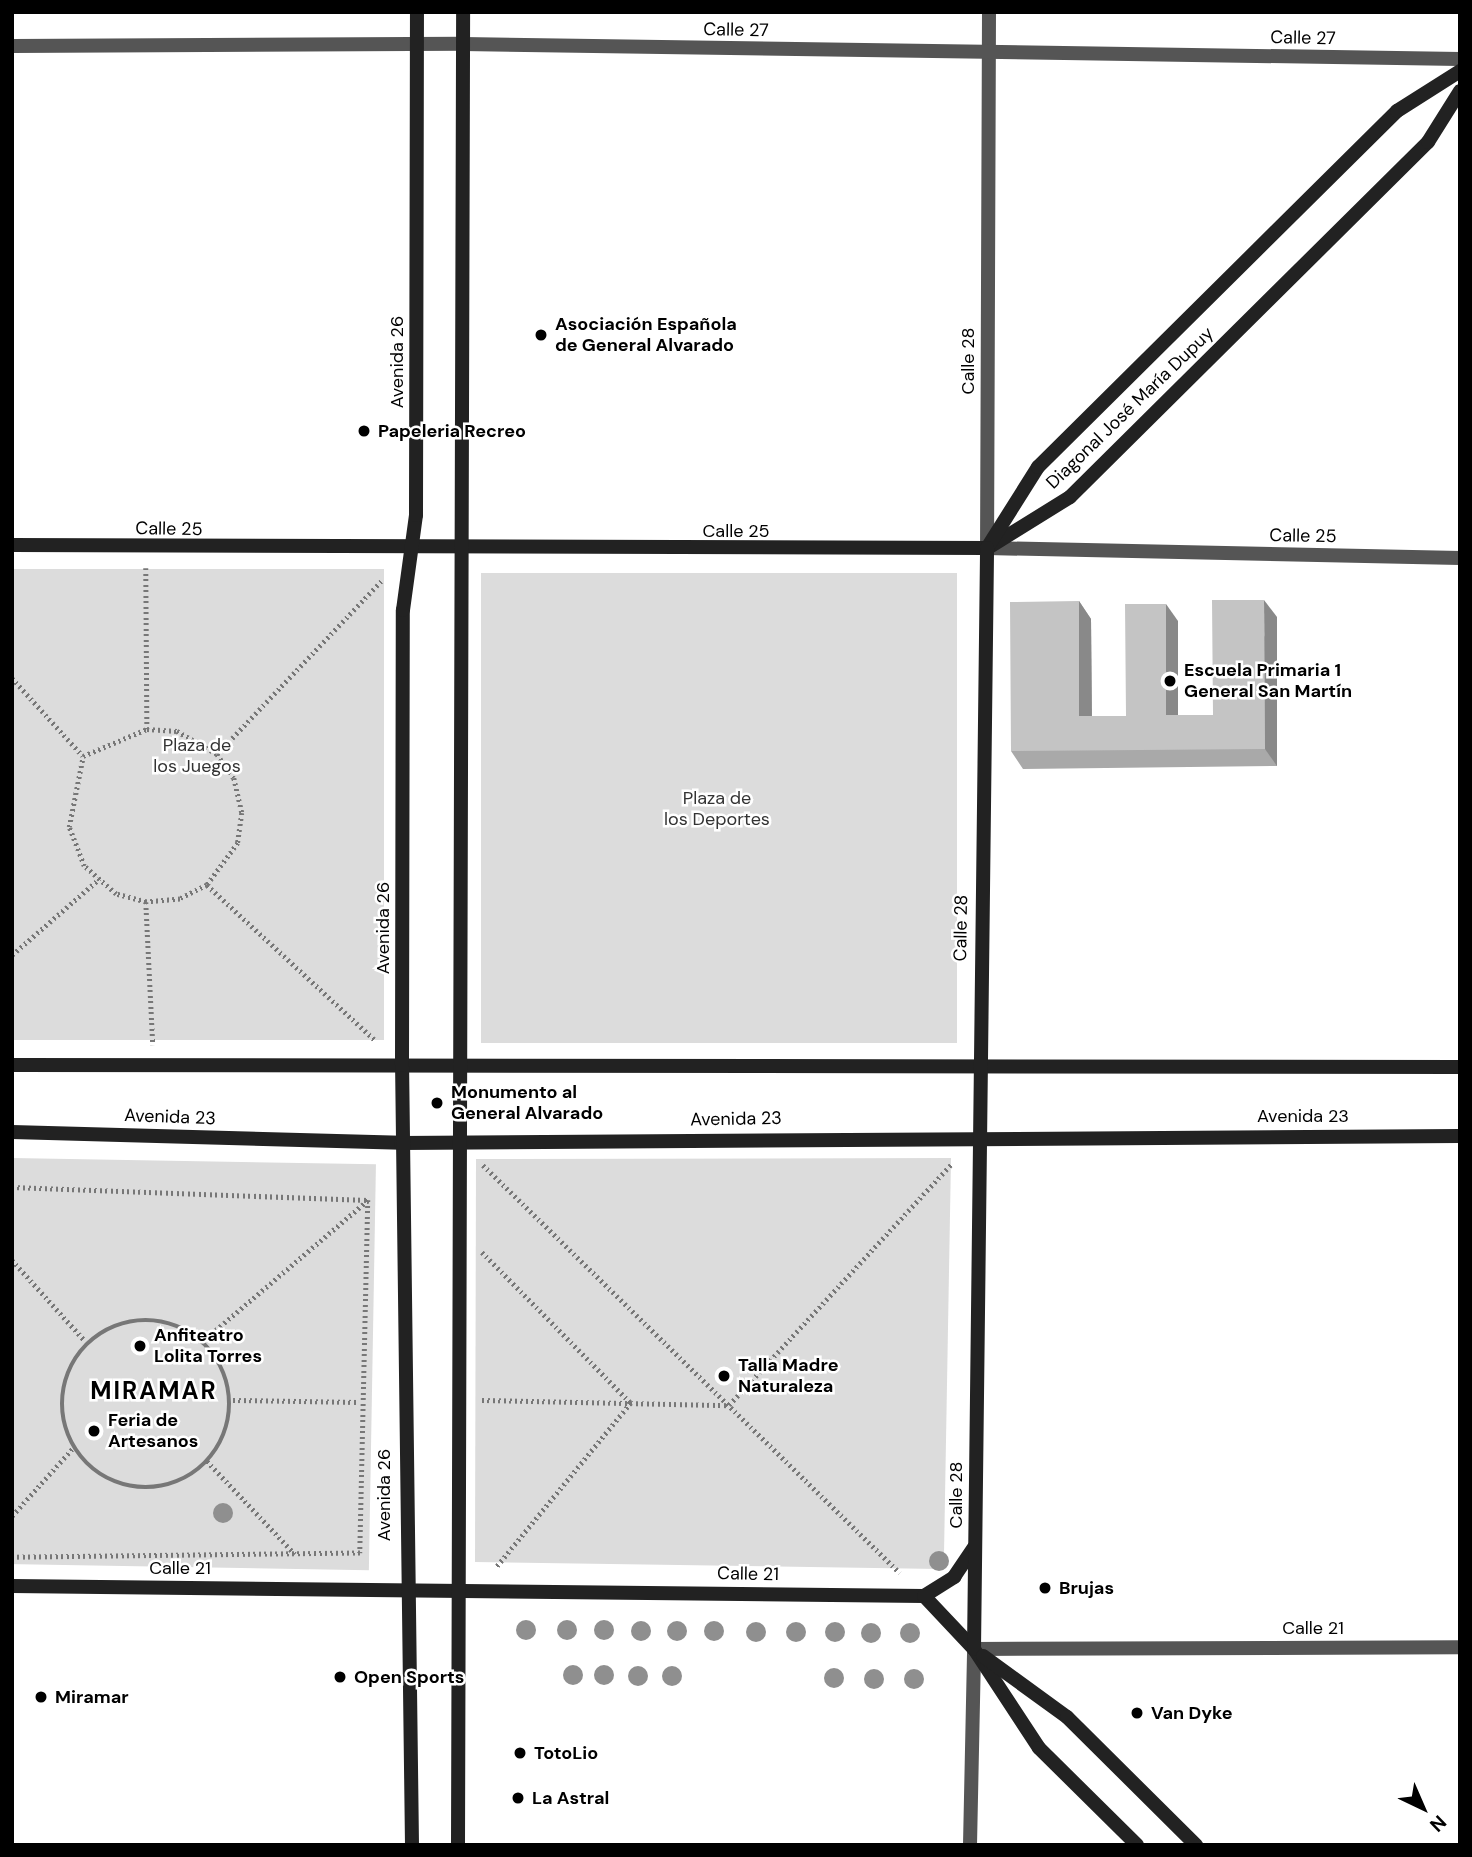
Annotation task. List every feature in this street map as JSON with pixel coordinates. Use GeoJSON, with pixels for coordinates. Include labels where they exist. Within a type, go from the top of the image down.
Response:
{"type":"FeatureCollection","features":[{"type":"Feature","properties":{"kind":"main road","name":"Avenida 26"},"geometry":{"type":"LineString","coordinates":[[412,1845],[404,1588],[401,1143],[403,610],[416,515],[418,12]]}},
{"type":"Feature","properties":{"kind":"main road"},"geometry":{"type":"LineString","coordinates":[[458,1845],[459,1588],[456,1400],[460,1229],[463,12]]}},
{"type":"Feature","properties":{"kind":"main road","name":"Diagonal José María Dupuy"},"geometry":{"type":"LineString","coordinates":[[986,548],[1038,467],[1397,111],[1460,71]]}},
{"type":"Feature","properties":{"kind":"main road","name":"Diagonal José María Dupuy"},"geometry":{"type":"LineString","coordinates":[[986,548],[1070,497],[1428,142],[1460,90]]}},
{"type":"Feature","properties":{"kind":"main road","name":"Calle 25"},"geometry":{"type":"LineString","coordinates":[[12,545],[410,551],[986,548]]}},
{"type":"Feature","properties":{"kind":"main road","name":"Calle 28"},"geometry":{"type":"LineString","coordinates":[[974,1649],[978,1066],[986,548]]}},
{"type":"Feature","properties":{"kind":"main road"},"geometry":{"type":"LineString","coordinates":[[12,1065],[154,1062],[1460,1067]]}},
{"type":"Feature","properties":{"kind":"main road","name":"Avenida 23"},"geometry":{"type":"LineString","coordinates":[[12,1132],[401,1143],[978,1134],[1460,1136]]}},
{"type":"Feature","properties":{"kind":"main road"},"geometry":{"type":"LineString","coordinates":[[975,1544],[954,1577],[924,1597],[974,1649],[1068,1717],[1196,1845]]}},
{"type":"Feature","properties":{"kind":"main road","name":"Calle 21"},"geometry":{"type":"LineString","coordinates":[[12,1586],[480,1588],[924,1597]]}},
{"type":"Feature","properties":{"kind":"main road"},"geometry":{"type":"LineString","coordinates":[[974,1649],[1039,1748],[1137,1845]]}},
{"type":"Feature","properties":{"kind":"street","name":"Calle 28"},"geometry":{"type":"LineString","coordinates":[[986,548],[989,12]]}},
{"type":"Feature","properties":{"kind":"street","name":"Calle 27"},"geometry":{"type":"LineString","coordinates":[[12,46],[463,44],[989,54],[1460,58]]}},
{"type":"Feature","properties":{"kind":"street","name":"Calle 25"},"geometry":{"type":"LineString","coordinates":[[986,548],[1460,558]]}},
{"type":"Feature","properties":{"kind":"street","name":"Calle 21"},"geometry":{"type":"LineString","coordinates":[[974,1649],[1460,1647]]}},
{"type":"Feature","properties":{"kind":"street","name":"Calle 28"},"geometry":{"type":"LineString","coordinates":[[970,1845],[974,1649]]}},
{"type":"Feature","properties":{"kind":"path"},"geometry":{"type":"LineString","coordinates":[[146,548],[147,729]]}},
{"type":"Feature","properties":{"kind":"path"},"geometry":{"type":"LineString","coordinates":[[217,754],[410,551]]}},
{"type":"Feature","properties":{"kind":"path"},"geometry":{"type":"LineString","coordinates":[[12,678],[83,756]]}},
{"type":"Feature","properties":{"kind":"path"},"geometry":{"type":"LineString","coordinates":[[147,729],[177,731],[217,754],[234,778],[242,813],[238,843],[207,885],[180,899],[146,902],[116,894],[84,866],[69,827],[83,756],[147,729]]}},
{"type":"Feature","properties":{"kind":"path"},"geometry":{"type":"LineString","coordinates":[[12,955],[99,879]]}},
{"type":"Feature","properties":{"kind":"path"},"geometry":{"type":"LineString","coordinates":[[207,885],[402,1065]]}},
{"type":"Feature","properties":{"kind":"path"},"geometry":{"type":"LineString","coordinates":[[146,902],[154,1062]]}},
{"type":"Feature","properties":{"kind":"path"},"geometry":{"type":"LineString","coordinates":[[456,1400],[729,1405],[978,1134]]}},
{"type":"Feature","properties":{"kind":"path"},"geometry":{"type":"LineString","coordinates":[[460,1143],[924,1597]]}},
{"type":"Feature","properties":{"kind":"path"},"geometry":{"type":"LineString","coordinates":[[12,1188],[368,1200]]}},
{"type":"Feature","properties":{"kind":"path"},"geometry":{"type":"LineString","coordinates":[[203,1341],[368,1200]]}},
{"type":"Feature","properties":{"kind":"path"},"geometry":{"type":"LineString","coordinates":[[12,1557],[360,1553],[359,1402],[368,1200]]}},
{"type":"Feature","properties":{"kind":"path"},"geometry":{"type":"LineString","coordinates":[[460,1229],[631,1403]]}},
{"type":"Feature","properties":{"kind":"path"},"geometry":{"type":"LineString","coordinates":[[12,1260],[86,1342]]}},
{"type":"Feature","properties":{"kind":"path"},"geometry":{"type":"LineString","coordinates":[[149,1319],[178,1325],[203,1341],[222,1364],[233,1400],[227,1428],[207,1461],[192,1474],[148,1488],[101,1475],[73,1448],[61,1398],[86,1342],[121,1323],[149,1319]]}},
{"type":"Feature","properties":{"kind":"path"},"geometry":{"type":"LineString","coordinates":[[233,1400],[359,1402]]}},
{"type":"Feature","properties":{"kind":"path"},"geometry":{"type":"LineString","coordinates":[[480,1588],[631,1403]]}},
{"type":"Feature","properties":{"kind":"path"},"geometry":{"type":"LineString","coordinates":[[12,1516],[73,1448]]}},
{"type":"Feature","properties":{"kind":"path"},"geometry":{"type":"LineString","coordinates":[[207,1461],[295,1554]]}},
{"type":"Feature","properties":{"kind":"green space","name":"Plaza de los Juegos"},"geometry":{"type":"Polygon","coordinates":[[[12,569],[384,569],[384,1040],[12,1040],[12,569]]]}},
{"type":"Feature","properties":{"kind":"green space","name":"Plaza de los Deportes"},"geometry":{"type":"Polygon","coordinates":[[[481,573],[957,573],[957,1043],[481,1043],[481,573]]]}},
{"type":"Feature","properties":{"kind":"green space"},"geometry":{"type":"Polygon","coordinates":[[[12,1158],[376,1164],[369,1570],[12,1564],[12,1158]]]}},
{"type":"Feature","properties":{"kind":"green space"},"geometry":{"type":"Polygon","coordinates":[[[951,1158],[944,1554],[939,1569],[475,1562],[476,1159],[951,1158]]]}},
{"type":"Feature","properties":{"kind":"building"},"geometry":{"type":"Polygon","coordinates":[[[1212,600],[1264,600],[1265,749],[1011,751],[1010,602],[1079,601],[1079,716],[1126,716],[1125,604],[1166,604],[1166,715],[1213,715],[1212,600]]]}},
{"type":"Feature","properties":{"kind":"place","name":"Asociación Española de General Alvarado"},"geometry":{"type":"Point","coordinates":[541,335]}},
{"type":"Feature","properties":{"kind":"place","name":"Papeleria Recreo"},"geometry":{"type":"Point","coordinates":[364,431]}},
{"type":"Feature","properties":{"kind":"place","name":"Escuela Primaria 1 General San Martín"},"geometry":{"type":"Point","coordinates":[1170,681]}},
{"type":"Feature","properties":{"kind":"place","name":"Monumento al General Alvarado"},"geometry":{"type":"Point","coordinates":[437,1103]}},
{"type":"Feature","properties":{"kind":"place","name":"Anfiteatro Lolita Torres"},"geometry":{"type":"Point","coordinates":[140,1346]}},
{"type":"Feature","properties":{"kind":"place","name":"Talla Madre Naturaleza"},"geometry":{"type":"Point","coordinates":[724,1376]}},
{"type":"Feature","properties":{"kind":"place","name":"Feria de Artesanos"},"geometry":{"type":"Point","coordinates":[94,1431]}},
{"type":"Feature","properties":{"kind":"place","name":"Brujas"},"geometry":{"type":"Point","coordinates":[1045,1588]}},
{"type":"Feature","properties":{"kind":"place","name":"Open Sports"},"geometry":{"type":"Point","coordinates":[340,1677]}},
{"type":"Feature","properties":{"kind":"place","name":"Miramar"},"geometry":{"type":"Point","coordinates":[41,1697]}},
{"type":"Feature","properties":{"kind":"place","name":"Van Dyke"},"geometry":{"type":"Point","coordinates":[1137,1713]}},
{"type":"Feature","properties":{"kind":"place","name":"TotoLio"},"geometry":{"type":"Point","coordinates":[520,1753]}},
{"type":"Feature","properties":{"kind":"place","name":"La Astral"},"geometry":{"type":"Point","coordinates":[518,1798]}},
{"type":"Feature","properties":{"kind":"district","name":"MIRAMAR"},"geometry":{"type":"Point","coordinates":[154,1391]}}]}
